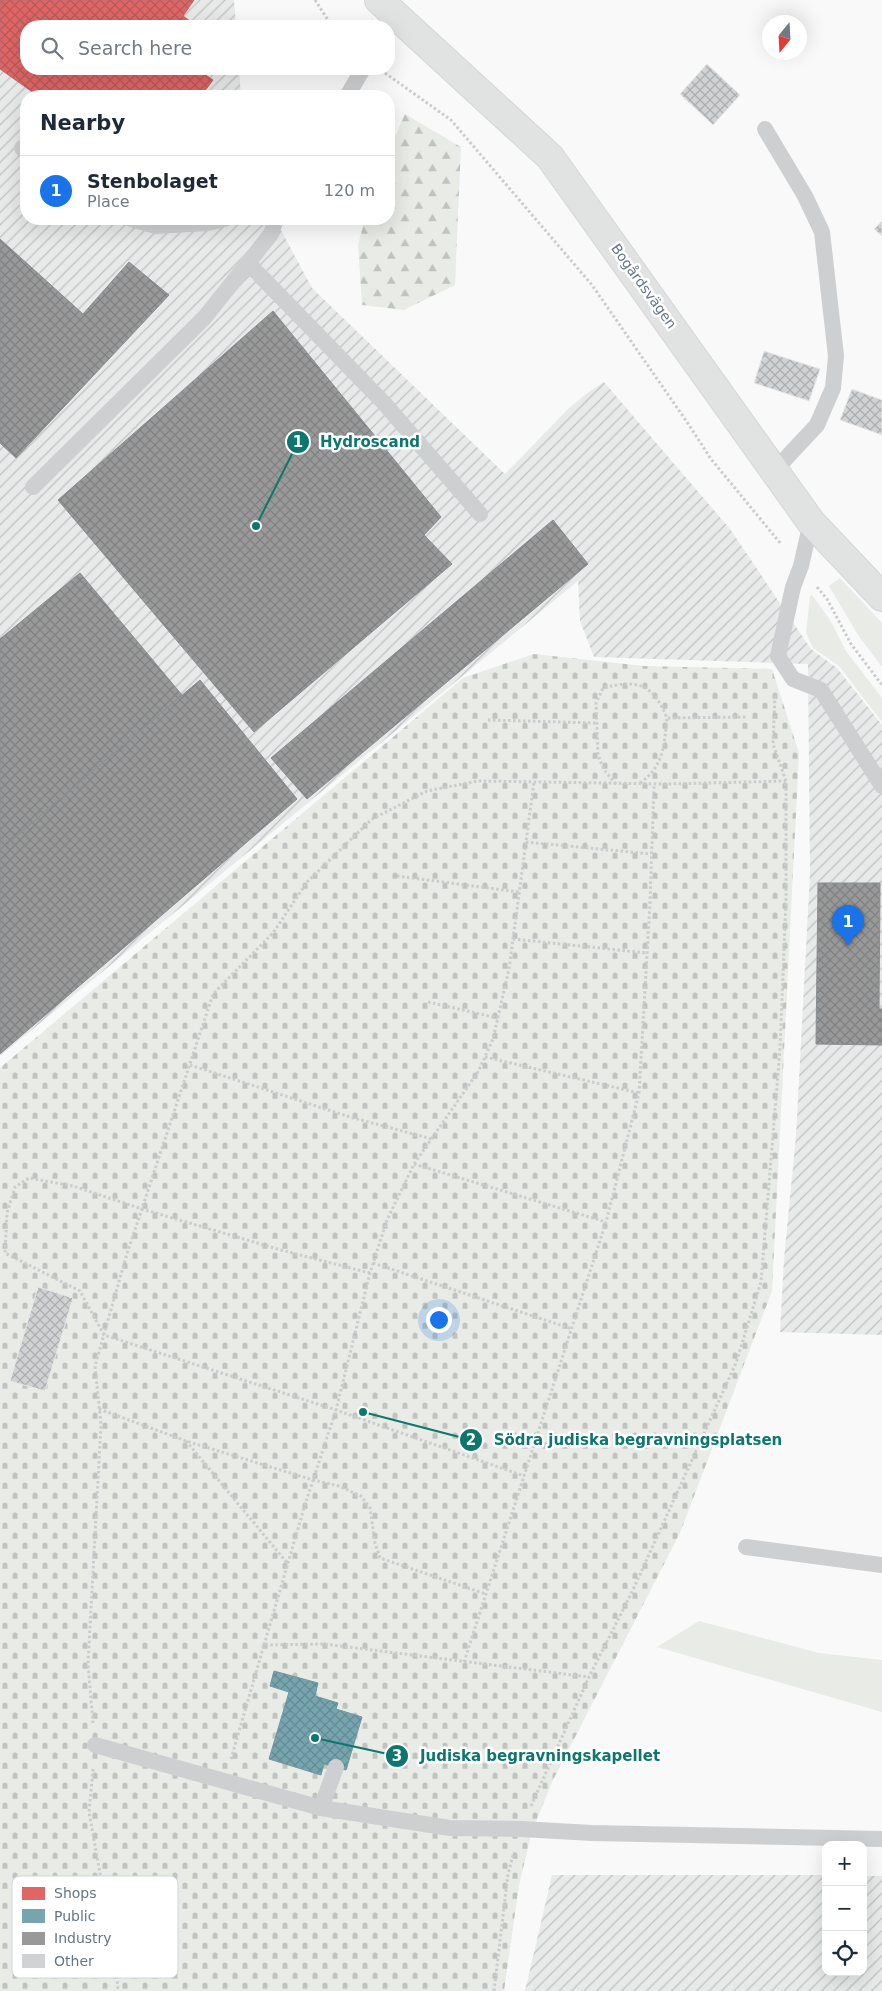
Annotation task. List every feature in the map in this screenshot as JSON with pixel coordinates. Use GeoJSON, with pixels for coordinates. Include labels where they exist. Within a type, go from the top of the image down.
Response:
{"type":"FeatureCollection","features":[{"type":"Feature","properties":{"kind":"street","name":"Bogårdsvägen"},"geometry":{"type":"LineString","coordinates":[[395,21],[550,157],[812,522],[882,597]]}},
{"type":"Feature","properties":{"kind":"lane"},"geometry":{"type":"LineString","coordinates":[[350,90],[359,75]]}},
{"type":"Feature","properties":{"kind":"lane"},"geometry":{"type":"LineString","coordinates":[[765,129],[805,196],[822,232],[836,356],[833,388],[817,425],[775,470]]}},
{"type":"Feature","properties":{"kind":"lane"},"geometry":{"type":"LineString","coordinates":[[152,225],[173,225]]}},
{"type":"Feature","properties":{"kind":"lane"},"geometry":{"type":"LineString","coordinates":[[33,487],[205,317],[271,234],[274,225]]}},
{"type":"Feature","properties":{"kind":"lane"},"geometry":{"type":"LineString","coordinates":[[248,263],[384,403],[480,514]]}},
{"type":"Feature","properties":{"kind":"lane"},"geometry":{"type":"LineString","coordinates":[[812,522],[801,566],[793,587],[778,656],[793,679],[821,690],[882,786]]}},
{"type":"Feature","properties":{"kind":"lane"},"geometry":{"type":"LineString","coordinates":[[746,1547],[882,1565]]}},
{"type":"Feature","properties":{"kind":"lane"},"geometry":{"type":"LineString","coordinates":[[95,1745],[322,1808],[450,1828],[882,1839]]}},
{"type":"Feature","properties":{"kind":"lane"},"geometry":{"type":"LineString","coordinates":[[322,1808],[336,1767]]}},
{"type":"Feature","properties":{"kind":"path"},"geometry":{"type":"LineString","coordinates":[[315,0],[328,20]]}},
{"type":"Feature","properties":{"kind":"path"},"geometry":{"type":"LineString","coordinates":[[387,75],[451,120],[592,285],[687,422],[710,460],[827,599],[851,644],[882,685]]}},
{"type":"Feature","properties":{"kind":"path"},"geometry":{"type":"LineString","coordinates":[[494,1991],[508,1874],[521,1829],[589,1676],[632,1592],[736,1363],[761,1282],[781,1039],[786,900],[786,780],[772,744],[778,656]]}},
{"type":"Feature","properties":{"kind":"path"},"geometry":{"type":"LineString","coordinates":[[616,784],[604,770],[598,754],[596,703],[603,688],[621,683],[648,688],[660,702],[666,718],[664,746],[659,764],[648,777],[638,784]]}},
{"type":"Feature","properties":{"kind":"path"},"geometry":{"type":"LineString","coordinates":[[666,718],[746,717]]}},
{"type":"Feature","properties":{"kind":"path"},"geometry":{"type":"LineString","coordinates":[[488,720],[597,724]]}},
{"type":"Feature","properties":{"kind":"path"},"geometry":{"type":"LineString","coordinates":[[101,1876],[89,1812],[95,1745],[88,1664],[101,1425],[95,1366],[142,1209],[213,994],[273,933],[307,882],[372,818],[427,791],[478,781],[654,784],[786,780]]}},
{"type":"Feature","properties":{"kind":"path"},"geometry":{"type":"LineString","coordinates":[[224,1782],[313,1480],[336,1410],[370,1273],[387,1220],[414,1164],[478,1072],[492,1039],[509,969],[534,782]]}},
{"type":"Feature","properties":{"kind":"path"},"geometry":{"type":"LineString","coordinates":[[464,1662],[606,1222],[639,1093],[654,784]]}},
{"type":"Feature","properties":{"kind":"path"},"geometry":{"type":"LineString","coordinates":[[526,842],[651,854]]}},
{"type":"Feature","properties":{"kind":"path"},"geometry":{"type":"LineString","coordinates":[[397,876],[519,892]]}},
{"type":"Feature","properties":{"kind":"path"},"geometry":{"type":"LineString","coordinates":[[513,939],[647,953]]}},
{"type":"Feature","properties":{"kind":"path"},"geometry":{"type":"LineString","coordinates":[[428,1002],[498,1018]]}},
{"type":"Feature","properties":{"kind":"path"},"geometry":{"type":"LineString","coordinates":[[485,1057],[639,1093]]}},
{"type":"Feature","properties":{"kind":"path"},"geometry":{"type":"LineString","coordinates":[[190,1065],[350,1116],[432,1139]]}},
{"type":"Feature","properties":{"kind":"path"},"geometry":{"type":"LineString","coordinates":[[414,1164],[606,1222]]}},
{"type":"Feature","properties":{"kind":"path"},"geometry":{"type":"LineString","coordinates":[[370,1273],[281,1250],[142,1209],[73,1186],[29,1178],[15,1187],[8,1213],[5,1253],[80,1291],[104,1335],[336,1410],[524,1476]]}},
{"type":"Feature","properties":{"kind":"path"},"geometry":{"type":"LineString","coordinates":[[374,1263],[572,1329]]}},
{"type":"Feature","properties":{"kind":"path"},"geometry":{"type":"LineString","coordinates":[[99,1409],[186,1441],[313,1480],[339,1486],[361,1496],[370,1508],[375,1543],[380,1558],[486,1594]]}},
{"type":"Feature","properties":{"kind":"path"},"geometry":{"type":"LineString","coordinates":[[186,1441],[288,1564]]}},
{"type":"Feature","properties":{"kind":"path"},"geometry":{"type":"LineString","coordinates":[[264,1645],[324,1644],[589,1676]]}},
{"type":"Feature","properties":{"kind":"path"},"geometry":{"type":"LineString","coordinates":[[117,1978],[118,1991]]}},
{"type":"Feature","properties":{"kind":"shaded area"},"geometry":{"type":"Polygon","coordinates":[[[0,0],[234,0],[236,20],[20,20],[20,75],[239,75],[241,90],[20,90],[20,225],[278,225],[312,288],[505,474],[569,408],[604,382],[730,529],[811,649],[837,668],[882,725],[882,1335],[780,1332],[784,1259],[796,1136],[810,873],[808,664],[594,657],[580,621],[578,581],[0,1056],[0,0]]]}},
{"type":"Feature","properties":{"kind":"shaded area"},"geometry":{"type":"Polygon","coordinates":[[[552,1875],[822,1875],[822,1976],[867,1976],[867,1876],[882,1876],[882,1991],[525,1991],[552,1875]]]}},
{"type":"Feature","properties":{"kind":"green space"},"geometry":{"type":"Polygon","coordinates":[[[405,114],[461,147],[455,285],[404,310],[362,305],[358,245],[363,225],[395,225],[395,136],[405,114]]]}},
{"type":"Feature","properties":{"kind":"green space"},"geometry":{"type":"Polygon","coordinates":[[[840,578],[882,623],[882,667],[858,635],[829,586],[840,578]]]}},
{"type":"Feature","properties":{"kind":"green space"},"geometry":{"type":"Polygon","coordinates":[[[812,595],[830,620],[846,651],[882,698],[882,722],[839,666],[813,648],[806,633],[810,596],[812,595]]]}},
{"type":"Feature","properties":{"kind":"green space"},"geometry":{"type":"Polygon","coordinates":[[[534,654],[644,666],[772,669],[799,753],[772,1291],[680,1533],[553,1780],[532,1831],[519,1885],[504,1991],[0,1991],[0,1068],[463,678],[534,654]]]}},
{"type":"Feature","properties":{"kind":"green space"},"geometry":{"type":"Polygon","coordinates":[[[699,1621],[819,1653],[882,1660],[882,1712],[657,1647],[699,1621]]]}},
{"type":"Feature","properties":{"kind":"building: Shops"},"geometry":{"type":"Polygon","coordinates":[[[0,0],[194,0],[183,16],[189,20],[20,20],[20,75],[206,75],[213,80],[206,90],[30,90],[0,69],[0,0]]]}},
{"type":"Feature","properties":{"kind":"building: Public"},"geometry":{"type":"Polygon","coordinates":[[[274,1671],[318,1683],[315,1696],[338,1703],[336,1709],[362,1717],[346,1770],[324,1764],[321,1775],[269,1759],[289,1692],[270,1686],[274,1671]]]}},
{"type":"Feature","properties":{"kind":"building: Industry"},"geometry":{"type":"Polygon","coordinates":[[[0,239],[83,314],[129,262],[169,295],[16,458],[0,443],[0,239]]]}},
{"type":"Feature","properties":{"kind":"building: Industry"},"geometry":{"type":"Polygon","coordinates":[[[273,311],[441,517],[424,535],[452,564],[254,732],[58,500],[273,311]]]}},
{"type":"Feature","properties":{"kind":"building: Industry"},"geometry":{"type":"Polygon","coordinates":[[[553,520],[588,564],[307,799],[271,758],[553,520]]]}},
{"type":"Feature","properties":{"kind":"building: Industry"},"geometry":{"type":"Polygon","coordinates":[[[80,573],[182,695],[0,850],[0,639],[80,573]]]}},
{"type":"Feature","properties":{"kind":"building: Industry"},"geometry":{"type":"Polygon","coordinates":[[[200,680],[297,799],[0,1054],[0,850],[200,680]]]}},
{"type":"Feature","properties":{"kind":"building: Industry"},"geometry":{"type":"Polygon","coordinates":[[[818,883],[880,883],[879,1009],[882,1009],[882,1045],[816,1044],[818,883]]]}},
{"type":"Feature","properties":{"kind":"building: Other"},"geometry":{"type":"Polygon","coordinates":[[[707,64],[740,95],[713,125],[680,94],[707,64]]]}},
{"type":"Feature","properties":{"kind":"building: Other"},"geometry":{"type":"Polygon","coordinates":[[[882,221],[882,236],[874,229],[882,221]]]}},
{"type":"Feature","properties":{"kind":"building: Other"},"geometry":{"type":"Polygon","coordinates":[[[764,351],[820,369],[809,401],[754,383],[764,351]]]}},
{"type":"Feature","properties":{"kind":"building: Other"},"geometry":{"type":"Polygon","coordinates":[[[852,389],[882,400],[882,435],[840,420],[852,389]]]}},
{"type":"Feature","properties":{"kind":"building: Other"},"geometry":{"type":"Polygon","coordinates":[[[38,1287],[73,1298],[45,1391],[10,1381],[38,1287]]]}},
{"type":"Feature","properties":{"kind":"place","name":"Hydroscand"},"geometry":{"type":"Point","coordinates":[256,526]}},
{"type":"Feature","properties":{"kind":"place","name":"Stenbolaget"},"geometry":{"type":"Point","coordinates":[848,946]}},
{"type":"Feature","properties":{"kind":"place","name":"Södra judiska begravningsplatsen"},"geometry":{"type":"Point","coordinates":[363,1412]}},
{"type":"Feature","properties":{"kind":"place","name":"Judiska begravningskapellet"},"geometry":{"type":"Point","coordinates":[315,1738]}}]}
